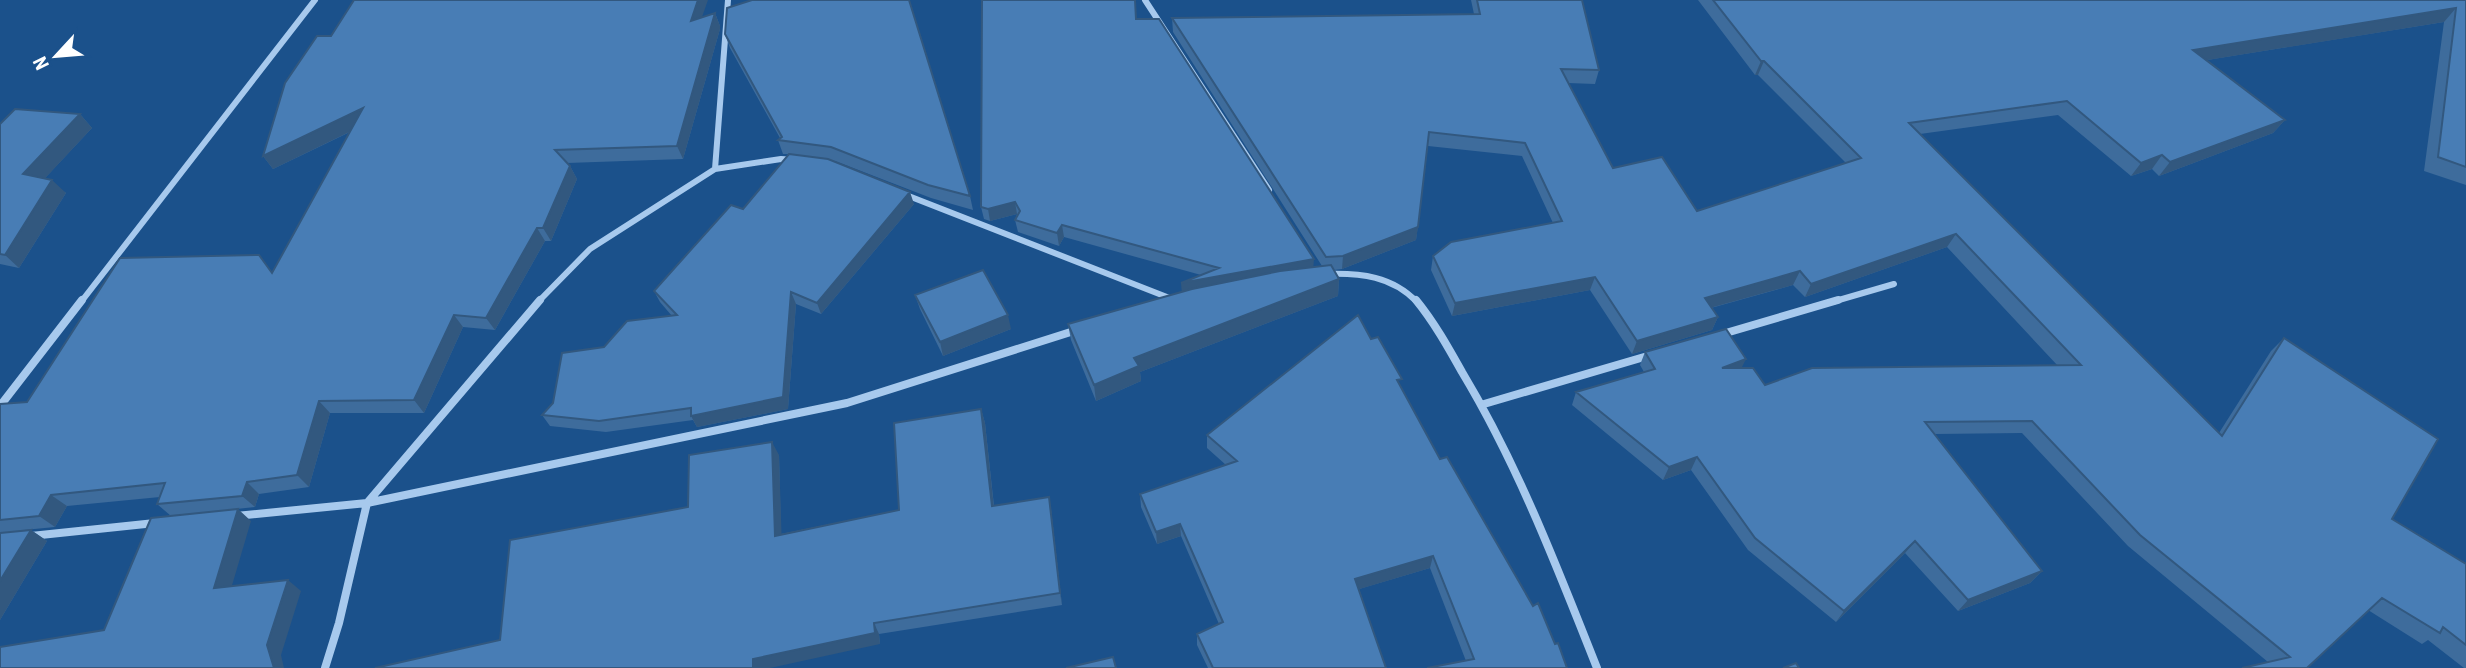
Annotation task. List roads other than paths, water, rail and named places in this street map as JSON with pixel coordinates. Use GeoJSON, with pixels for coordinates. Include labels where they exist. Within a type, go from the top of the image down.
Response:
{"type":"FeatureCollection","features":[{"type":"Feature","properties":{"kind":"street"},"geometry":{"type":"LineString","coordinates":[[0,406],[315,0]]}},
{"type":"Feature","properties":{"kind":"street"},"geometry":{"type":"LineString","coordinates":[[715,169],[728,0]]}},
{"type":"Feature","properties":{"kind":"street"},"geometry":{"type":"LineString","coordinates":[[1145,0],[1272,195]]}},
{"type":"Feature","properties":{"kind":"street"},"geometry":{"type":"LineString","coordinates":[[325,668],[339,622],[367,503],[544,295],[590,249],[715,169],[781,159],[801,160]]}},
{"type":"Feature","properties":{"kind":"street"},"geometry":{"type":"LineString","coordinates":[[897,191],[1179,302],[1166,305]]}},
{"type":"Feature","properties":{"kind":"street"},"geometry":{"type":"LineString","coordinates":[[1321,274],[1378,277],[1399,287],[1419,303],[1484,404],[1539,524],[1597,668]]}},
{"type":"Feature","properties":{"kind":"street"},"geometry":{"type":"LineString","coordinates":[[1709,338],[1894,284]]}},
{"type":"Feature","properties":{"kind":"street"},"geometry":{"type":"LineString","coordinates":[[228,516],[367,503],[847,403],[1087,327]]}},
{"type":"Feature","properties":{"kind":"street"},"geometry":{"type":"LineString","coordinates":[[1484,404],[1656,354]]}},
{"type":"Feature","properties":{"kind":"street"},"geometry":{"type":"LineString","coordinates":[[26,536],[159,523]]}}]}
